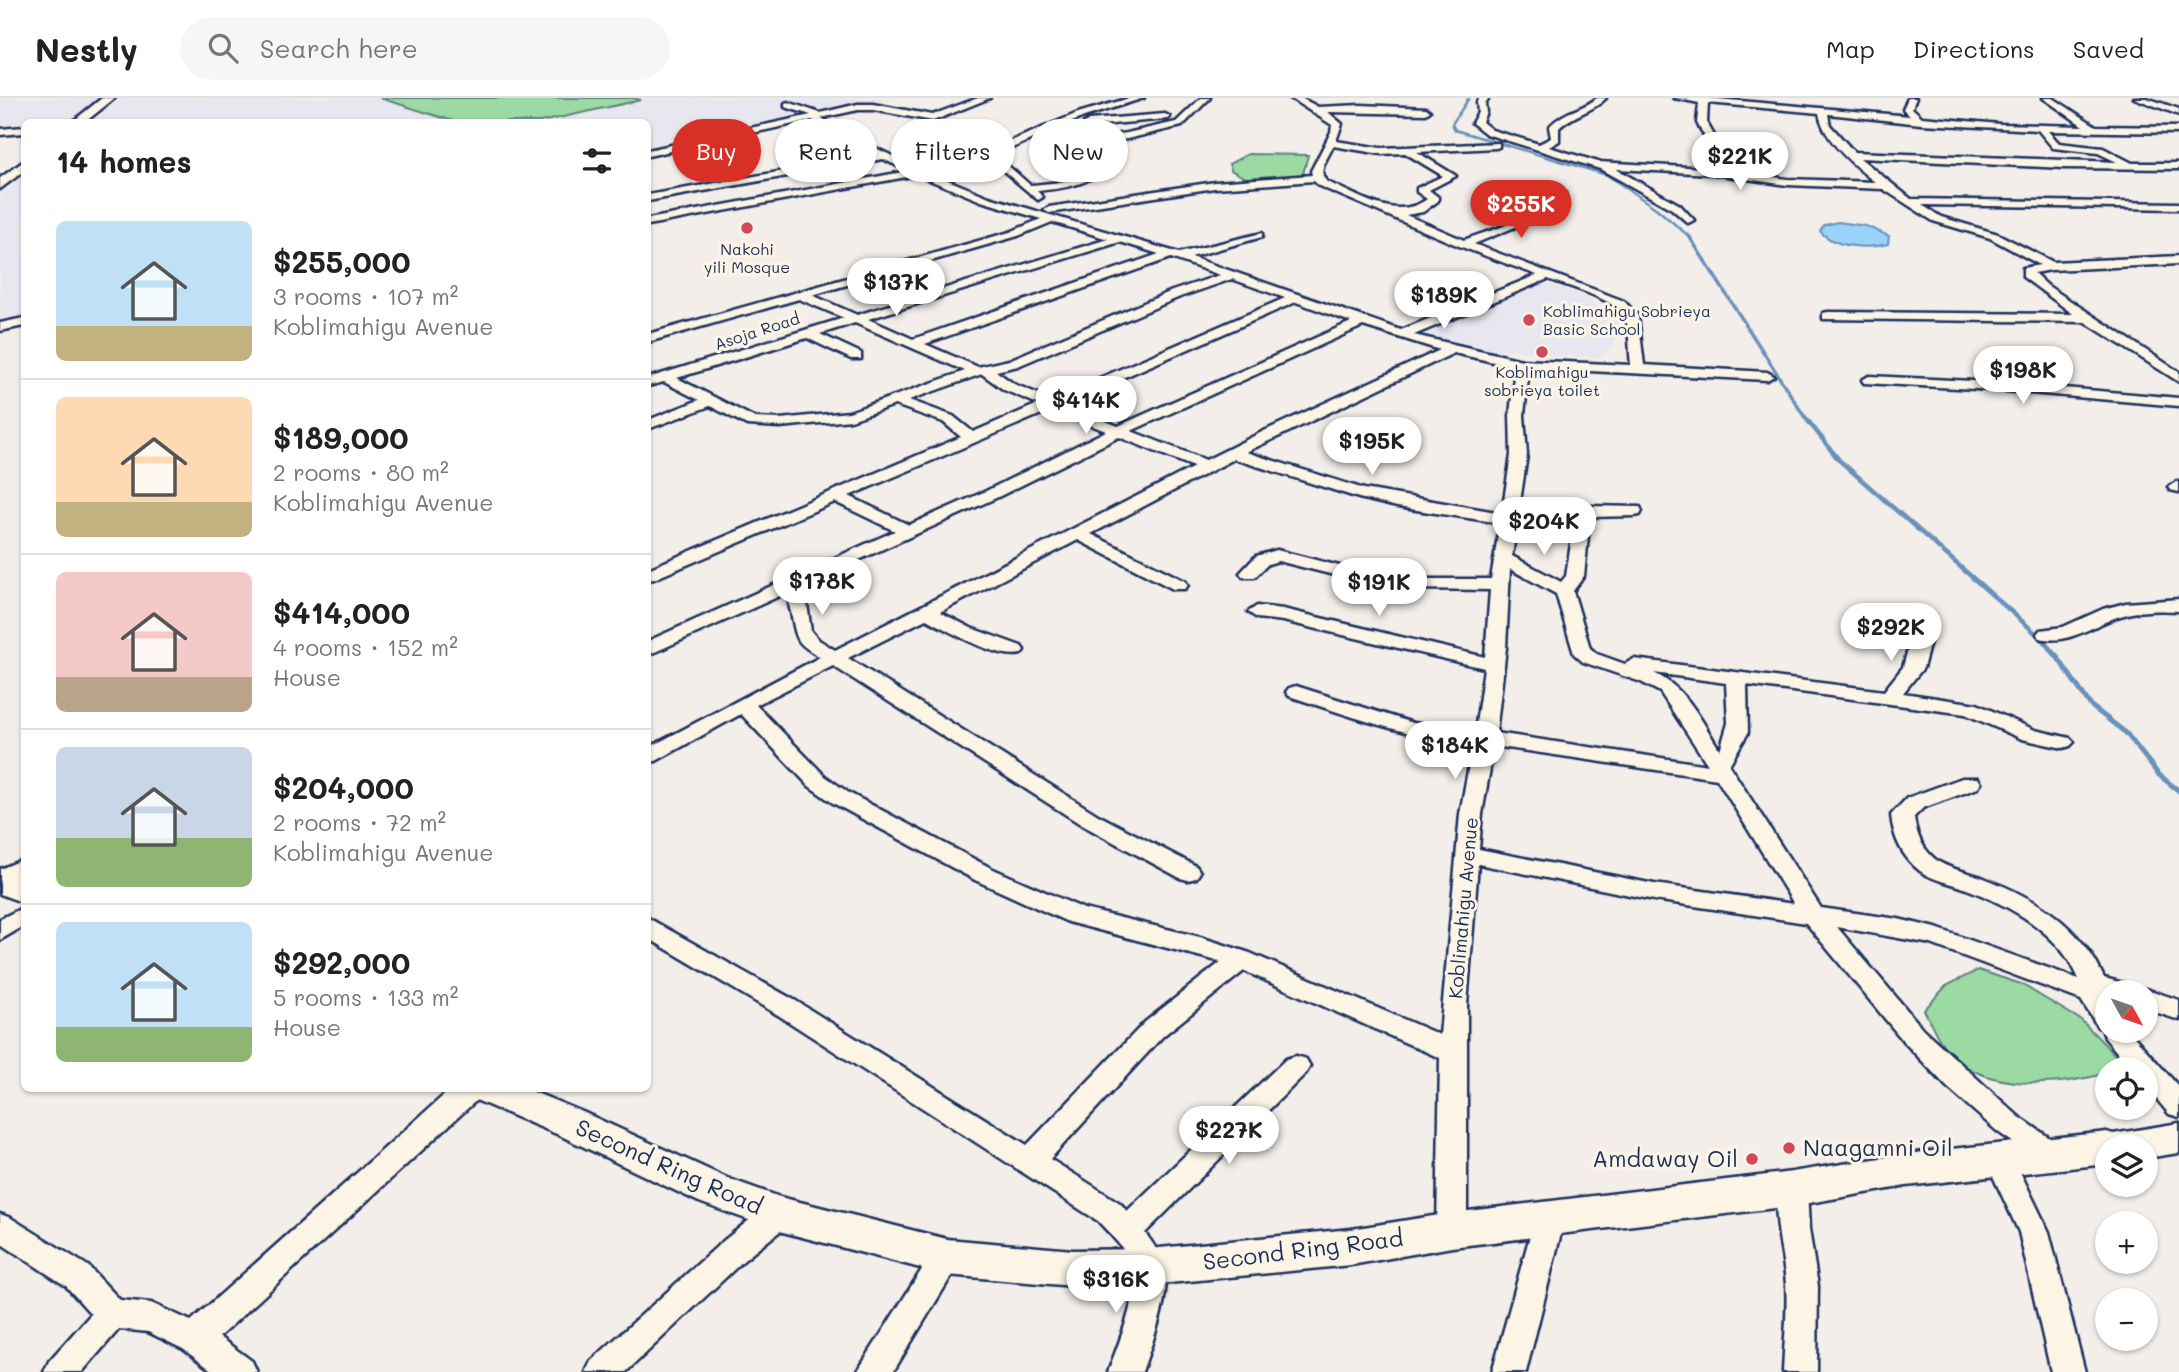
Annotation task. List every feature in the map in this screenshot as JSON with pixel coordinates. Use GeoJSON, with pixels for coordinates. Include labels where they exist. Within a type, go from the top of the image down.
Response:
{"type":"FeatureCollection","features":[{"type":"Feature","properties":{"kind":"street"},"geometry":{"type":"LineString","coordinates":[[82,119],[109,98]]}},
{"type":"Feature","properties":{"kind":"street"},"geometry":{"type":"LineString","coordinates":[[789,106],[811,103],[873,107],[933,118],[986,98]]}},
{"type":"Feature","properties":{"kind":"street"},"geometry":{"type":"LineString","coordinates":[[1105,98],[1123,103]]}},
{"type":"Feature","properties":{"kind":"street"},"geometry":{"type":"LineString","coordinates":[[1072,119],[1140,98]]}},
{"type":"Feature","properties":{"kind":"street"},"geometry":{"type":"LineString","coordinates":[[1128,135],[1183,122],[1206,98]]}},
{"type":"Feature","properties":{"kind":"street"},"geometry":{"type":"LineString","coordinates":[[1294,98],[1332,118],[1336,124],[1331,143],[1316,171],[1317,178],[1330,189],[1463,244],[1612,300],[1632,316],[1638,369]]}},
{"type":"Feature","properties":{"kind":"street"},"geometry":{"type":"LineString","coordinates":[[1485,98],[1477,120],[1479,125],[1497,136],[1598,165],[1635,181],[1676,206],[1688,220]]}},
{"type":"Feature","properties":{"kind":"street"},"geometry":{"type":"LineString","coordinates":[[1538,149],[1556,139],[1554,127],[1567,115],[1594,106],[1602,98]]}},
{"type":"Feature","properties":{"kind":"street"},"geometry":{"type":"LineString","coordinates":[[1678,98],[1921,121],[2096,130],[2179,130]]}},
{"type":"Feature","properties":{"kind":"street"},"geometry":{"type":"LineString","coordinates":[[1912,98],[1907,109],[1921,121]]}},
{"type":"Feature","properties":{"kind":"street"},"geometry":{"type":"LineString","coordinates":[[2047,98],[2096,130]]}},
{"type":"Feature","properties":{"kind":"street"},"geometry":{"type":"LineString","coordinates":[[2138,98],[2179,112]]}},
{"type":"Feature","properties":{"kind":"street"},"geometry":{"type":"LineString","coordinates":[[1704,100],[1702,123],[1730,174]]}},
{"type":"Feature","properties":{"kind":"street"},"geometry":{"type":"LineString","coordinates":[[811,103],[816,119],[839,134],[891,159]]}},
{"type":"Feature","properties":{"kind":"street"},"geometry":{"type":"LineString","coordinates":[[651,152],[859,107]]}},
{"type":"Feature","properties":{"kind":"street"},"geometry":{"type":"LineString","coordinates":[[1132,119],[1152,107]]}},
{"type":"Feature","properties":{"kind":"street"},"geometry":{"type":"LineString","coordinates":[[1318,110],[1362,108],[1426,111]]}},
{"type":"Feature","properties":{"kind":"street"},"geometry":{"type":"LineString","coordinates":[[1823,112],[1825,125],[1884,186],[1949,224],[1994,236],[2051,265]]}},
{"type":"Feature","properties":{"kind":"street"},"geometry":{"type":"LineString","coordinates":[[1128,119],[1188,116]]}},
{"type":"Feature","properties":{"kind":"street"},"geometry":{"type":"LineString","coordinates":[[2042,128],[2056,146],[2100,150],[2133,166]]}},
{"type":"Feature","properties":{"kind":"street"},"geometry":{"type":"LineString","coordinates":[[0,132],[21,130]]}},
{"type":"Feature","properties":{"kind":"street"},"geometry":{"type":"LineString","coordinates":[[1331,143],[1370,150],[1496,145]]}},
{"type":"Feature","properties":{"kind":"street"},"geometry":{"type":"LineString","coordinates":[[1390,214],[1425,208],[1434,199],[1420,190],[1452,177],[1407,150]]}},
{"type":"Feature","properties":{"kind":"street"},"geometry":{"type":"LineString","coordinates":[[1852,155],[2179,166]]}},
{"type":"Feature","properties":{"kind":"street"},"geometry":{"type":"LineString","coordinates":[[651,197],[884,156]]}},
{"type":"Feature","properties":{"kind":"street"},"geometry":{"type":"LineString","coordinates":[[1598,165],[1730,174],[1787,182],[1884,186]]}},
{"type":"Feature","properties":{"kind":"street"},"geometry":{"type":"LineString","coordinates":[[0,185],[21,168]]}},
{"type":"Feature","properties":{"kind":"street"},"geometry":{"type":"LineString","coordinates":[[1015,176],[1029,188],[1050,215]]}},
{"type":"Feature","properties":{"kind":"street"},"geometry":{"type":"LineString","coordinates":[[651,221],[891,177]]}},
{"type":"Feature","properties":{"kind":"street"},"geometry":{"type":"LineString","coordinates":[[651,337],[1014,234],[1050,215],[1215,185],[1317,178]]}},
{"type":"Feature","properties":{"kind":"street"},"geometry":{"type":"LineString","coordinates":[[941,182],[1050,215],[1450,350],[1522,364],[1767,376]]}},
{"type":"Feature","properties":{"kind":"street"},"geometry":{"type":"LineString","coordinates":[[1029,188],[1075,182]]}},
{"type":"Feature","properties":{"kind":"street"},"geometry":{"type":"LineString","coordinates":[[1463,244],[1533,216],[1544,204],[1561,195]]}},
{"type":"Feature","properties":{"kind":"street"},"geometry":{"type":"LineString","coordinates":[[1908,202],[2179,206]]}},
{"type":"Feature","properties":{"kind":"street"},"geometry":{"type":"LineString","coordinates":[[913,343],[1174,256],[1258,235]]}},
{"type":"Feature","properties":{"kind":"street","name":"Asoja Road"},"geometry":{"type":"LineString","coordinates":[[651,381],[1119,239]]}},
{"type":"Feature","properties":{"kind":"street"},"geometry":{"type":"LineString","coordinates":[[2179,260],[2051,265],[2036,267],[2027,273],[2044,289],[2179,378]]}},
{"type":"Feature","properties":{"kind":"street"},"geometry":{"type":"LineString","coordinates":[[1401,335],[1548,275]]}},
{"type":"Feature","properties":{"kind":"street"},"geometry":{"type":"LineString","coordinates":[[665,377],[746,420],[761,423],[851,416],[981,371],[1013,363],[1176,294],[1230,276]]}},
{"type":"Feature","properties":{"kind":"street"},"geometry":{"type":"LineString","coordinates":[[798,294],[981,371],[1009,387],[1206,466]]}},
{"type":"Feature","properties":{"kind":"street"},"geometry":{"type":"LineString","coordinates":[[651,574],[1293,299]]}},
{"type":"Feature","properties":{"kind":"street"},"geometry":{"type":"LineString","coordinates":[[1828,316],[2087,318]]}},
{"type":"Feature","properties":{"kind":"street"},"geometry":{"type":"LineString","coordinates":[[651,647],[906,530],[992,494],[1120,430],[1361,322]]}},
{"type":"Feature","properties":{"kind":"street"},"geometry":{"type":"LineString","coordinates":[[0,327],[21,323]]}},
{"type":"Feature","properties":{"kind":"street"},"geometry":{"type":"LineString","coordinates":[[808,333],[856,356]]}},
{"type":"Feature","properties":{"kind":"street"},"geometry":{"type":"LineString","coordinates":[[651,754],[743,704],[927,612],[1206,466],[1450,350]]}},
{"type":"Feature","properties":{"kind":"street","name":"Koblimahigu Avenue"},"geometry":{"type":"LineString","coordinates":[[1452,1215],[1454,1005],[1471,814],[1485,738],[1494,665],[1499,585],[1519,455],[1517,415],[1522,364]]}},
{"type":"Feature","properties":{"kind":"street"},"geometry":{"type":"LineString","coordinates":[[1869,380],[1994,386],[2179,402]]}},
{"type":"Feature","properties":{"kind":"street"},"geometry":{"type":"LineString","coordinates":[[894,400],[948,418],[955,427],[972,438]]}},
{"type":"Feature","properties":{"kind":"street"},"geometry":{"type":"LineString","coordinates":[[651,424],[709,401]]}},
{"type":"Feature","properties":{"kind":"street"},"geometry":{"type":"LineString","coordinates":[[1232,453],[1330,485],[1397,502],[1508,519]]}},
{"type":"Feature","properties":{"kind":"street"},"geometry":{"type":"LineString","coordinates":[[836,496],[906,530]]}},
{"type":"Feature","properties":{"kind":"street"},"geometry":{"type":"LineString","coordinates":[[1564,591],[1575,576],[1582,515],[1588,511],[1634,511]]}},
{"type":"Feature","properties":{"kind":"street"},"geometry":{"type":"LineString","coordinates":[[1077,534],[1179,585]]}},
{"type":"Feature","properties":{"kind":"street"},"geometry":{"type":"LineString","coordinates":[[1249,573],[1262,560],[1277,555],[1346,573],[1410,584],[1499,585]]}},
{"type":"Feature","properties":{"kind":"street"},"geometry":{"type":"LineString","coordinates":[[1504,559],[1564,591],[1581,650],[1590,658],[1667,688],[1677,699],[1813,915],[1914,1037],[1998,1115],[2050,1153]]}},
{"type":"Feature","properties":{"kind":"street"},"geometry":{"type":"LineString","coordinates":[[651,561],[665,568]]}},
{"type":"Feature","properties":{"kind":"street"},"geometry":{"type":"LineString","coordinates":[[813,574],[797,597],[802,631],[812,644],[1090,820],[1188,872]]}},
{"type":"Feature","properties":{"kind":"street"},"geometry":{"type":"LineString","coordinates":[[2048,634],[2061,635],[2078,630],[2118,610],[2179,605]]}},
{"type":"Feature","properties":{"kind":"street"},"geometry":{"type":"LineString","coordinates":[[927,612],[964,632],[1014,649]]}},
{"type":"Feature","properties":{"kind":"street"},"geometry":{"type":"LineString","coordinates":[[1257,612],[1283,615],[1494,665]]}},
{"type":"Feature","properties":{"kind":"street"},"geometry":{"type":"LineString","coordinates":[[1890,697],[1913,668],[1920,642]]}},
{"type":"Feature","properties":{"kind":"street"},"geometry":{"type":"LineString","coordinates":[[1608,663],[1970,708],[2029,735],[2063,742]]}},
{"type":"Feature","properties":{"kind":"street"},"geometry":{"type":"LineString","coordinates":[[1722,769],[1739,733],[1736,677]]}},
{"type":"Feature","properties":{"kind":"street"},"geometry":{"type":"LineString","coordinates":[[1296,692],[1408,729],[1435,734],[1722,769]]}},
{"type":"Feature","properties":{"kind":"street"},"geometry":{"type":"LineString","coordinates":[[743,704],[817,781],[841,798],[983,874],[1077,916],[1200,946],[1241,959],[1453,1052]]}},
{"type":"Feature","properties":{"kind":"street"},"geometry":{"type":"LineString","coordinates":[[1970,783],[1915,803],[1902,815],[1905,838],[1929,866],[2008,896],[2042,916],[2076,947],[2095,994]]}},
{"type":"Feature","properties":{"kind":"street"},"geometry":{"type":"LineString","coordinates":[[1469,855],[1654,892],[1898,928],[1936,937],[2095,988]]}},
{"type":"Feature","properties":{"kind":"street"},"geometry":{"type":"LineString","coordinates":[[0,879],[21,868]]}},
{"type":"Feature","properties":{"kind":"street"},"geometry":{"type":"LineString","coordinates":[[0,879],[21,890]]}},
{"type":"Feature","properties":{"kind":"street"},"geometry":{"type":"LineString","coordinates":[[0,931],[21,917]]}},
{"type":"Feature","properties":{"kind":"street"},"geometry":{"type":"LineString","coordinates":[[651,929],[787,1008],[1109,1212],[1149,1267],[1143,1320],[1125,1372]]}},
{"type":"Feature","properties":{"kind":"street"},"geometry":{"type":"LineString","coordinates":[[1030,1161],[1154,1029],[1241,959]]}},
{"type":"Feature","properties":{"kind":"street"},"geometry":{"type":"LineString","coordinates":[[2158,1003],[2179,1010]]}},
{"type":"Feature","properties":{"kind":"street"},"geometry":{"type":"LineString","coordinates":[[2124,1043],[2179,1106]]}},
{"type":"Feature","properties":{"kind":"street"},"geometry":{"type":"LineString","coordinates":[[1126,1232],[1296,1066]]}},
{"type":"Feature","properties":{"kind":"street"},"geometry":{"type":"LineString","coordinates":[[195,1338],[467,1092]]}},
{"type":"Feature","properties":{"kind":"street","name":"Second Ring Road"},"geometry":{"type":"LineString","coordinates":[[494,1092],[572,1124],[713,1190],[779,1214],[947,1257],[1073,1268],[1149,1267],[1351,1247],[1452,1215],[1549,1220],[1792,1189],[1906,1170],[2095,1149]]}},
{"type":"Feature","properties":{"kind":"street"},"geometry":{"type":"LineString","coordinates":[[2158,1141],[2179,1138]]}},
{"type":"Feature","properties":{"kind":"street"},"geometry":{"type":"LineString","coordinates":[[2000,1159],[2034,1232],[2068,1372]]}},
{"type":"Feature","properties":{"kind":"street"},"geometry":{"type":"LineString","coordinates":[[1792,1189],[1794,1229],[1802,1286],[1800,1372]]}},
{"type":"Feature","properties":{"kind":"street"},"geometry":{"type":"LineString","coordinates":[[603,1372],[733,1251],[779,1214]]}},
{"type":"Feature","properties":{"kind":"street"},"geometry":{"type":"LineString","coordinates":[[1509,1372],[1549,1220]]}},
{"type":"Feature","properties":{"kind":"street"},"geometry":{"type":"LineString","coordinates":[[0,1227],[77,1276],[112,1314],[151,1318],[195,1338],[240,1372]]}},
{"type":"Feature","properties":{"kind":"street"},"geometry":{"type":"LineString","coordinates":[[874,1372],[947,1257]]}},
{"type":"Feature","properties":{"kind":"street"},"geometry":{"type":"LineString","coordinates":[[61,1372],[112,1314]]}},
{"type":"Feature","properties":{"kind":"shaded area"},"geometry":{"type":"Polygon","coordinates":[[[0,98],[106,98],[78,119],[21,119],[21,129],[0,131],[0,98]]]}},
{"type":"Feature","properties":{"kind":"shaded area"},"geometry":{"type":"Polygon","coordinates":[[[122,98],[892,98],[799,119],[775,119],[775,124],[761,128],[761,119],[672,119],[672,148],[651,152],[651,119],[95,119],[122,98]]]}},
{"type":"Feature","properties":{"kind":"shaded area"},"geometry":{"type":"Polygon","coordinates":[[[21,178],[21,320],[0,323],[0,196],[21,178]]]}},
{"type":"Feature","properties":{"kind":"shaded area","name":"Koblimahigu Sobrieya Basic School"},"geometry":{"type":"Polygon","coordinates":[[[1539,281],[1582,295],[1618,322],[1611,333],[1615,335],[1614,344],[1602,357],[1544,355],[1505,348],[1493,353],[1412,335],[1539,281]]]}},
{"type":"Feature","properties":{"kind":"green space"},"geometry":{"type":"Polygon","coordinates":[[[380,98],[641,100],[554,119],[446,119],[380,98]]]}},
{"type":"Feature","properties":{"kind":"green space"},"geometry":{"type":"Polygon","coordinates":[[[1248,154],[1308,155],[1302,178],[1249,180],[1231,170],[1229,164],[1248,154]]]}},
{"type":"Feature","properties":{"kind":"green space"},"geometry":{"type":"Polygon","coordinates":[[[1978,970],[2021,984],[2081,1020],[2095,1034],[2095,1043],[2103,1043],[2117,1057],[2095,1057],[2095,1076],[2069,1081],[2026,1083],[1986,1076],[1968,1068],[1952,1056],[1944,1047],[1924,1010],[1946,986],[1978,970]]]}},
{"type":"Feature","properties":{"kind":"water"},"geometry":{"type":"Polygon","coordinates":[[[1838,222],[1866,226],[1889,236],[1888,244],[1852,246],[1834,241],[1820,231],[1825,225],[1838,222]]]}},
{"type":"Feature","properties":{"kind":"waterway"},"geometry":{"type":"LineString","coordinates":[[1469,98],[1452,124],[1455,130],[1607,175],[1657,209],[1689,237]]}},
{"type":"Feature","properties":{"kind":"waterway"},"geometry":{"type":"LineString","coordinates":[[1689,237],[1806,419]]}},
{"type":"Feature","properties":{"kind":"waterway"},"geometry":{"type":"LineString","coordinates":[[1805,417],[1839,460],[2040,637],[2057,657]]}},
{"type":"Feature","properties":{"kind":"waterway"},"geometry":{"type":"LineString","coordinates":[[2056,655],[2091,706],[2126,733],[2158,774],[2179,791]]}},
{"type":"Feature","properties":{"kind":"place","name":"Nakohi yili Mosque"},"geometry":{"type":"Point","coordinates":[747,228]}},
{"type":"Feature","properties":{"kind":"place","name":"Koblimahigu Sobrieya Basic School"},"geometry":{"type":"Point","coordinates":[1529,320]}},
{"type":"Feature","properties":{"kind":"place","name":"Koblimahigu sobrieya toilet"},"geometry":{"type":"Point","coordinates":[1542,352]}},
{"type":"Feature","properties":{"kind":"place","name":"Naagamni Oil"},"geometry":{"type":"Point","coordinates":[1789,1148]}},
{"type":"Feature","properties":{"kind":"place","name":"Amdaway Oil"},"geometry":{"type":"Point","coordinates":[1752,1159]}}]}
